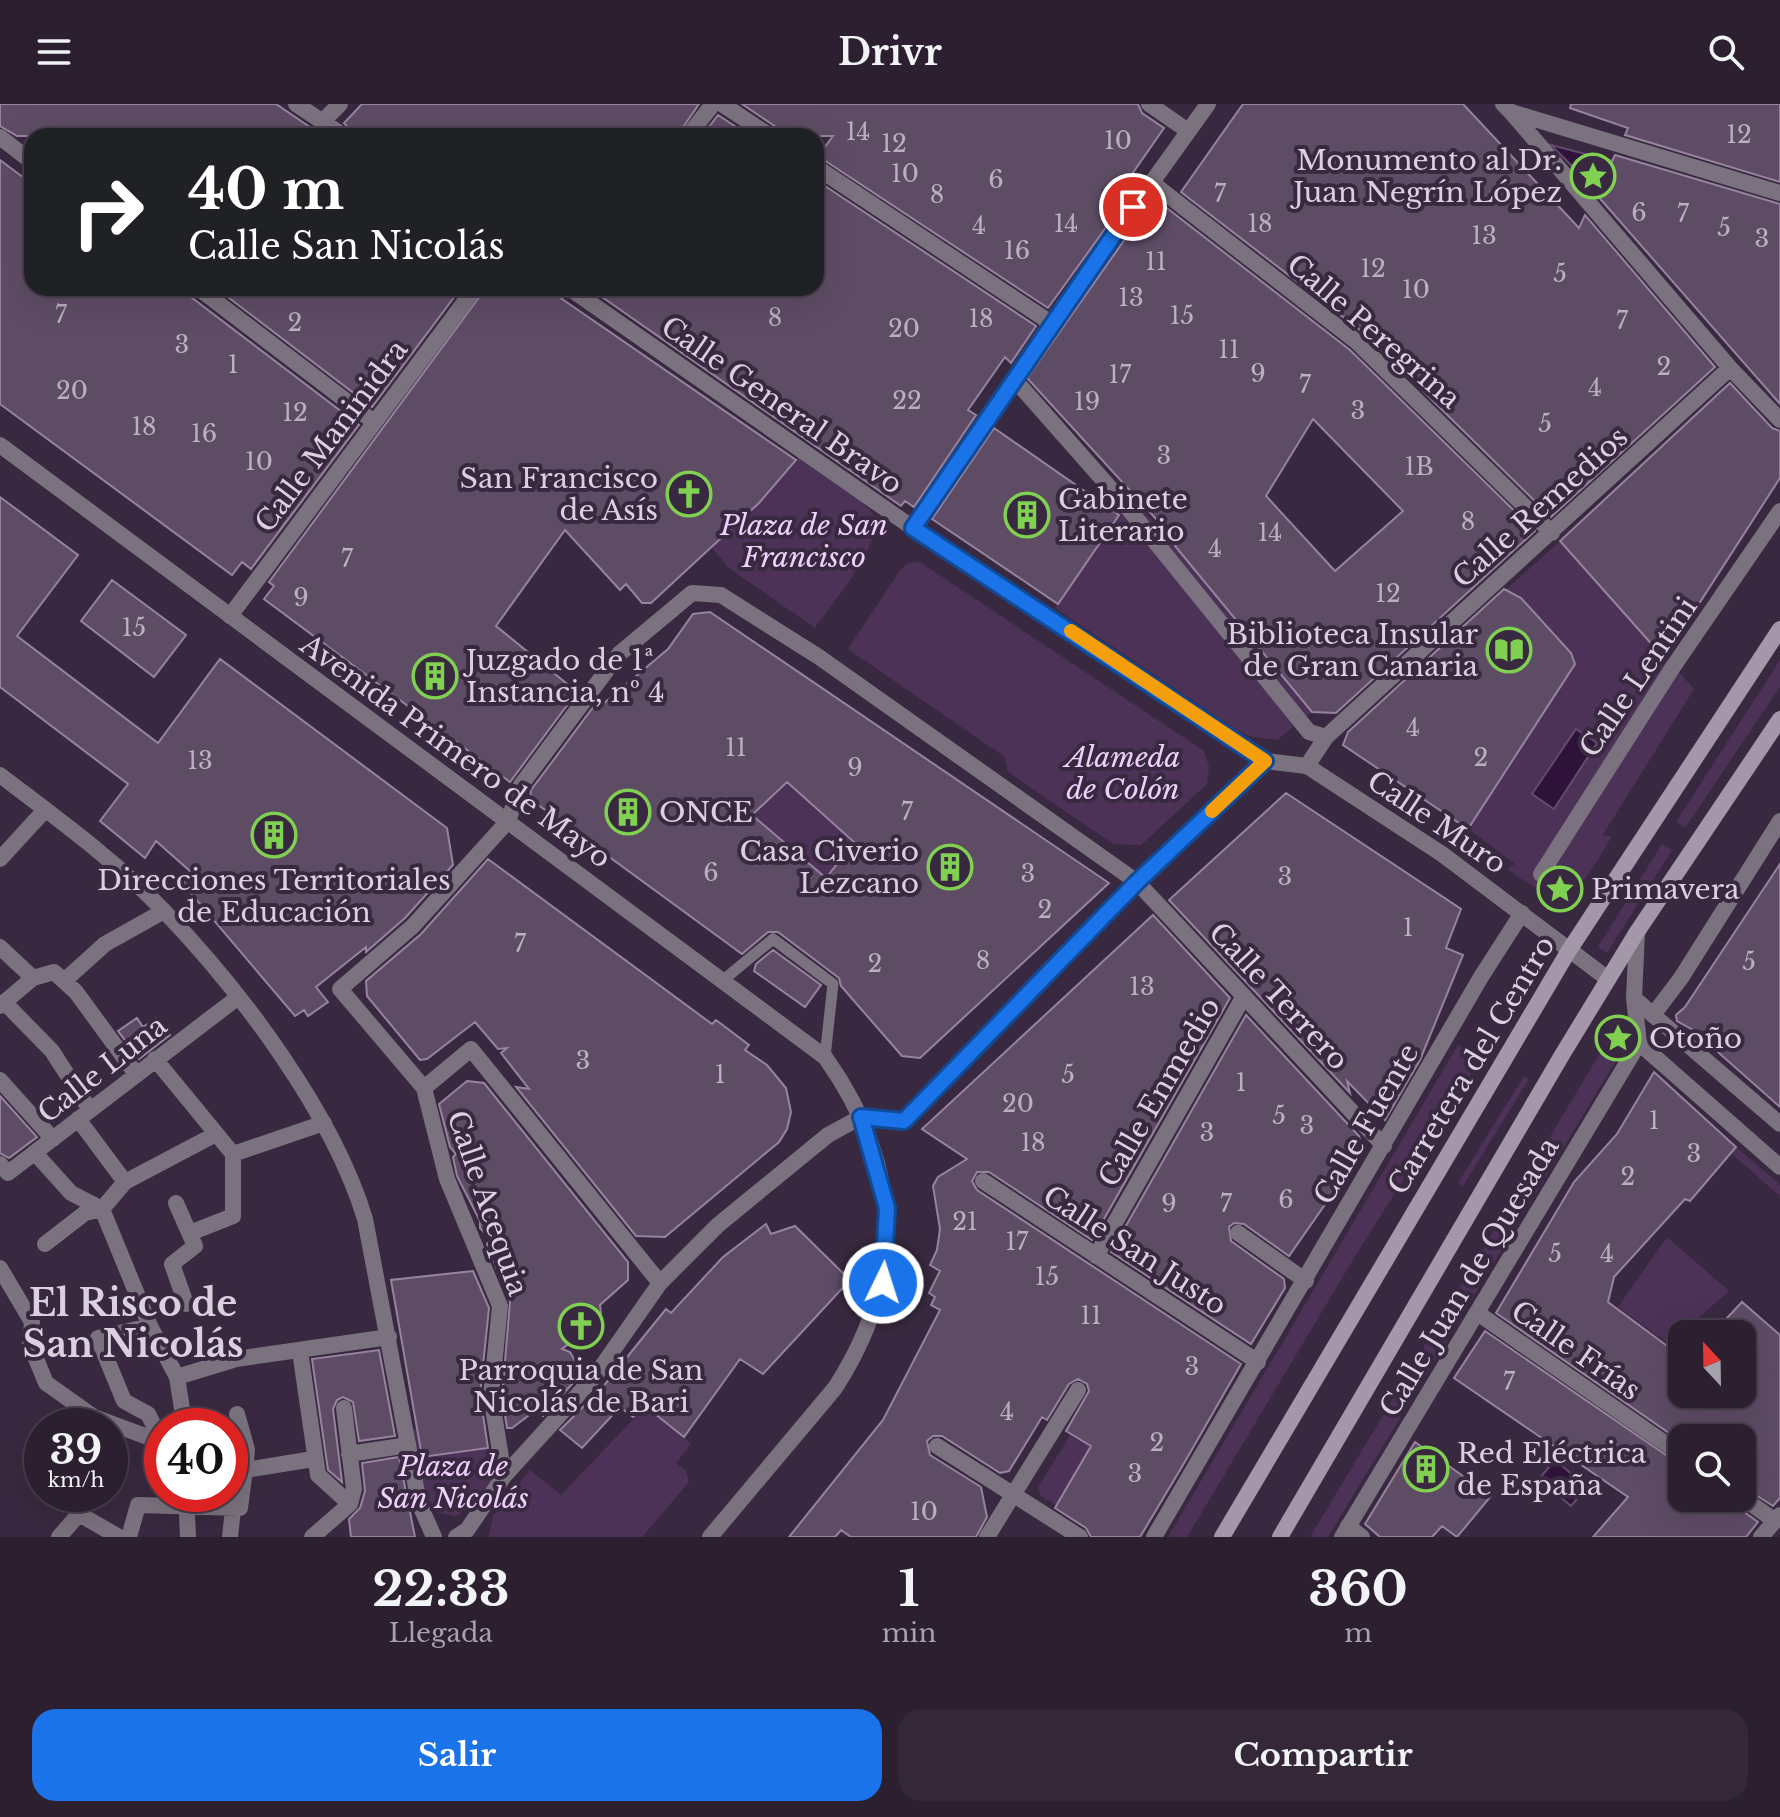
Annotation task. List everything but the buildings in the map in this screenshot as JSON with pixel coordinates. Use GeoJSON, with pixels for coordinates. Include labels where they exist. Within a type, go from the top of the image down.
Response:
{"type":"FeatureCollection","features":[{"type":"Feature","properties":{"kind":"main road","name":"Carretera del Centro"},"geometry":{"type":"LineString","coordinates":[[1222,1537],[1568,952],[1780,629]]}},
{"type":"Feature","properties":{"kind":"main road"},"geometry":{"type":"LineString","coordinates":[[1280,1537],[1608,979],[1780,719]]}},
{"type":"Feature","properties":{"kind":"street"},"geometry":{"type":"LineString","coordinates":[[296,104],[333,128]]}},
{"type":"Feature","properties":{"kind":"street"},"geometry":{"type":"LineString","coordinates":[[323,121],[340,104]]}},
{"type":"Feature","properties":{"kind":"street"},"geometry":{"type":"LineString","coordinates":[[694,128],[713,104]]}},
{"type":"Feature","properties":{"kind":"street"},"geometry":{"type":"LineString","coordinates":[[722,104],[758,128]]}},
{"type":"Feature","properties":{"kind":"street"},"geometry":{"type":"LineString","coordinates":[[1149,104],[1188,131]]}},
{"type":"Feature","properties":{"kind":"street"},"geometry":{"type":"LineString","coordinates":[[913,528],[1051,323],[1208,104]]}},
{"type":"Feature","properties":{"kind":"street"},"geometry":{"type":"LineString","coordinates":[[1507,108],[1780,193]]}},
{"type":"Feature","properties":{"kind":"street"},"geometry":{"type":"LineString","coordinates":[[1507,108],[1730,368],[1780,420]]}},
{"type":"Feature","properties":{"kind":"street"},"geometry":{"type":"LineString","coordinates":[[0,137],[24,156]]}},
{"type":"Feature","properties":{"kind":"street"},"geometry":{"type":"LineString","coordinates":[[824,172],[1051,323]]}},
{"type":"Feature","properties":{"kind":"street","name":"Calle Peregrina"},"geometry":{"type":"LineString","coordinates":[[1151,182],[1357,342],[1552,533]]}},
{"type":"Feature","properties":{"kind":"street"},"geometry":{"type":"LineString","coordinates":[[209,296],[374,422]]}},
{"type":"Feature","properties":{"kind":"street","name":"Calle Maninidra"},"geometry":{"type":"LineString","coordinates":[[230,616],[469,296]]}},
{"type":"Feature","properties":{"kind":"street","name":"Calle General Bravo"},"geometry":{"type":"LineString","coordinates":[[580,296],[913,528],[1265,761]]}},
{"type":"Feature","properties":{"kind":"street","name":"Calle Remedios"},"geometry":{"type":"LineString","coordinates":[[1307,766],[1326,737],[1730,368]]}},
{"type":"Feature","properties":{"kind":"street"},"geometry":{"type":"LineString","coordinates":[[1014,379],[1127,507],[1309,732],[1326,737]]}},
{"type":"Feature","properties":{"kind":"street","name":"Avenida Primero de Mayo"},"geometry":{"type":"LineString","coordinates":[[0,445],[825,1057],[861,1117],[887,1208],[885,1267],[876,1309],[852,1362],[835,1388],[710,1537]]}},
{"type":"Feature","properties":{"kind":"street","name":"Calle Lentini"},"geometry":{"type":"LineString","coordinates":[[1541,874],[1673,667],[1780,511]]}},
{"type":"Feature","properties":{"kind":"street","name":"Calle Terrero"},"geometry":{"type":"LineString","coordinates":[[508,821],[521,785],[619,654],[692,593],[721,595],[819,657],[1137,882],[1384,1146]]}},
{"type":"Feature","properties":{"kind":"street"},"geometry":{"type":"LineString","coordinates":[[464,1535],[504,1476],[595,1376],[660,1283],[718,1225],[803,1153],[861,1117],[904,1121],[1137,882],[1265,761]]}},
{"type":"Feature","properties":{"kind":"street","name":"Calle Muro"},"geometry":{"type":"LineString","coordinates":[[1265,761],[1307,766],[1442,854],[1522,913],[1568,952],[1608,979]]}},
{"type":"Feature","properties":{"kind":"street"},"geometry":{"type":"LineString","coordinates":[[0,775],[164,911],[237,998],[324,1123],[354,1181],[389,1337],[419,1503],[434,1537]]}},
{"type":"Feature","properties":{"kind":"street"},"geometry":{"type":"LineString","coordinates":[[0,859],[45,810]]}},
{"type":"Feature","properties":{"kind":"street"},"geometry":{"type":"LineString","coordinates":[[508,821],[413,926],[340,989],[424,1088],[471,1049],[660,1283]]}},
{"type":"Feature","properties":{"kind":"street"},"geometry":{"type":"LineString","coordinates":[[1653,1015],[1681,978],[1780,821]]}},
{"type":"Feature","properties":{"kind":"street"},"geometry":{"type":"LineString","coordinates":[[64,981],[105,944],[164,911]]}},
{"type":"Feature","properties":{"kind":"street","name":"Calle Fuente"},"geometry":{"type":"LineString","coordinates":[[1154,1537],[1481,977],[1522,913]]}},
{"type":"Feature","properties":{"kind":"street"},"geometry":{"type":"LineString","coordinates":[[1637,932],[1634,998],[1639,1043],[1780,1167]]}},
{"type":"Feature","properties":{"kind":"street"},"geometry":{"type":"LineString","coordinates":[[0,947],[33,978]]}},
{"type":"Feature","properties":{"kind":"street"},"geometry":{"type":"LineString","coordinates":[[125,1182],[84,1115],[52,1051],[2,1004],[33,978],[54,972],[76,992],[136,1074]]}},
{"type":"Feature","properties":{"kind":"street","name":"Calle Enmedio"},"geometry":{"type":"LineString","coordinates":[[1096,1256],[1244,996]]}},
{"type":"Feature","properties":{"kind":"street","name":"Calle Luna"},"geometry":{"type":"LineString","coordinates":[[0,1164],[8,1173],[237,998]]}},
{"type":"Feature","properties":{"kind":"street"},"geometry":{"type":"LineString","coordinates":[[1634,998],[1780,1124]]}},
{"type":"Feature","properties":{"kind":"street","name":"Calle Juan de Quesada"},"geometry":{"type":"LineString","coordinates":[[1350,1533],[1639,1043]]}},
{"type":"Feature","properties":{"kind":"street"},"geometry":{"type":"LineString","coordinates":[[155,1059],[233,1154],[233,1216],[190,1233]]}},
{"type":"Feature","properties":{"kind":"street"},"geometry":{"type":"LineString","coordinates":[[0,1080],[53,1139]]}},
{"type":"Feature","properties":{"kind":"street","name":"Calle Acequia"},"geometry":{"type":"LineString","coordinates":[[424,1088],[447,1179],[500,1306],[491,1396],[504,1476]]}},
{"type":"Feature","properties":{"kind":"street"},"geometry":{"type":"LineString","coordinates":[[233,1154],[324,1123]]}},
{"type":"Feature","properties":{"kind":"street"},"geometry":{"type":"LineString","coordinates":[[45,1244],[85,1213],[102,1209],[125,1182],[216,1134]]}},
{"type":"Feature","properties":{"kind":"street"},"geometry":{"type":"LineString","coordinates":[[35,1153],[71,1193],[102,1209],[150,1326],[177,1377],[182,1408]]}},
{"type":"Feature","properties":{"kind":"street","name":"Calle San Justo"},"geometry":{"type":"LineString","coordinates":[[983,1181],[1258,1362]]}},
{"type":"Feature","properties":{"kind":"street"},"geometry":{"type":"LineString","coordinates":[[176,1203],[195,1246],[172,1264],[186,1304]]}},
{"type":"Feature","properties":{"kind":"street"},"geometry":{"type":"LineString","coordinates":[[1238,1233],[1306,1281]]}},
{"type":"Feature","properties":{"kind":"street"},"geometry":{"type":"LineString","coordinates":[[0,1268],[32,1322],[30,1344],[46,1383],[94,1417],[144,1435]]}},
{"type":"Feature","properties":{"kind":"street","name":"Calle Frías"},"geometry":{"type":"LineString","coordinates":[[1479,1314],[1668,1445]]}},
{"type":"Feature","properties":{"kind":"street"},"geometry":{"type":"LineString","coordinates":[[144,1412],[124,1401],[98,1338],[150,1326]]}},
{"type":"Feature","properties":{"kind":"street"},"geometry":{"type":"LineString","coordinates":[[177,1377],[236,1359],[389,1337]]}},
{"type":"Feature","properties":{"kind":"street"},"geometry":{"type":"LineString","coordinates":[[300,1351],[313,1459],[318,1475],[350,1504]]}},
{"type":"Feature","properties":{"kind":"street"},"geometry":{"type":"LineString","coordinates":[[987,1537],[1078,1390]]}},
{"type":"Feature","properties":{"kind":"street"},"geometry":{"type":"LineString","coordinates":[[312,1537],[350,1504],[354,1489],[344,1408]]}},
{"type":"Feature","properties":{"kind":"street"},"geometry":{"type":"LineString","coordinates":[[349,1454],[408,1445]]}},
{"type":"Feature","properties":{"kind":"street"},"geometry":{"type":"LineString","coordinates":[[937,1446],[1011,1496],[1080,1537]]}},
{"type":"Feature","properties":{"kind":"street"},"geometry":{"type":"LineString","coordinates":[[248,1470],[313,1459]]}},
{"type":"Feature","properties":{"kind":"street"},"geometry":{"type":"LineString","coordinates":[[129,1537],[138,1505],[144,1504]]}},
{"type":"Feature","properties":{"kind":"street"},"geometry":{"type":"LineString","coordinates":[[1756,1505],[1777,1518],[1761,1537]]}},
{"type":"Feature","properties":{"kind":"street"},"geometry":{"type":"LineString","coordinates":[[187,1512],[188,1537]]}},
{"type":"Feature","properties":{"kind":"street"},"geometry":{"type":"LineString","coordinates":[[230,1537],[233,1512]]}},
{"type":"Feature","properties":{"kind":"street"},"geometry":{"type":"LineString","coordinates":[[59,1537],[79,1514],[119,1537]]}},
{"type":"Feature","properties":{"kind":"lane"},"geometry":{"type":"LineString","coordinates":[[722,981],[773,939],[833,984],[825,1057]]}},
{"type":"Feature","properties":{"kind":"green space","name":"Plaza de San Francisco"},"geometry":{"type":"Polygon","coordinates":[[[800,456],[863,502],[874,522],[873,537],[857,570],[815,628],[729,568],[712,548],[800,456]]]}},
{"type":"Feature","properties":{"kind":"green space"},"geometry":{"type":"Polygon","coordinates":[[[1132,496],[1312,712],[1277,740],[1249,736],[1234,728],[1055,608],[1132,496]]]}},
{"type":"Feature","properties":{"kind":"green space"},"geometry":{"type":"Polygon","coordinates":[[[1560,541],[1694,689],[1602,836],[1612,836],[1590,872],[1580,884],[1559,894],[1528,883],[1507,869],[1515,864],[1466,827],[1575,664],[1571,653],[1518,595],[1511,592],[1500,595],[1560,541]]]}},
{"type":"Feature","properties":{"kind":"green space","name":"Alameda de Colón"},"geometry":{"type":"Polygon","coordinates":[[[920,562],[1204,751],[1209,767],[1207,784],[1141,845],[1113,844],[1008,772],[1005,757],[848,649],[901,569],[908,563],[920,562]]]}},
{"type":"Feature","properties":{"kind":"green space"},"geometry":{"type":"Polygon","coordinates":[[[1780,660],[1780,687],[1685,828],[1676,822],[1780,660]]]}},
{"type":"Feature","properties":{"kind":"green space"},"geometry":{"type":"Polygon","coordinates":[[[787,782],[854,842],[826,878],[752,815],[787,782]]]}},
{"type":"Feature","properties":{"kind":"green space"},"geometry":{"type":"Polygon","coordinates":[[[1662,844],[1672,850],[1607,953],[1598,947],[1662,844]]]}},
{"type":"Feature","properties":{"kind":"green space"},"geometry":{"type":"Polygon","coordinates":[[[1618,1033],[1626,1044],[1328,1537],[1310,1537],[1611,1035],[1618,1033]]]}},
{"type":"Feature","properties":{"kind":"green space"},"geometry":{"type":"Polygon","coordinates":[[[1458,1045],[1481,1058],[1360,1248],[1187,1537],[1168,1537],[1458,1045]]]}},
{"type":"Feature","properties":{"kind":"green space"},"geometry":{"type":"Polygon","coordinates":[[[1524,1076],[1529,1079],[1463,1186],[1458,1183],[1524,1076]]]}},
{"type":"Feature","properties":{"kind":"green space"},"geometry":{"type":"Polygon","coordinates":[[[1736,1147],[1780,1185],[1780,1196],[1731,1153],[1736,1147]]]}},
{"type":"Feature","properties":{"kind":"green space"},"geometry":{"type":"Polygon","coordinates":[[[1667,1237],[1729,1291],[1696,1320],[1668,1320],[1668,1343],[1618,1307],[1667,1237]]]}},
{"type":"Feature","properties":{"kind":"green space"},"geometry":{"type":"Polygon","coordinates":[[[645,1407],[691,1444],[676,1463],[686,1471],[689,1482],[642,1537],[489,1537],[493,1516],[530,1470],[561,1495],[645,1407]]]}},
{"type":"Feature","properties":{"kind":"green space","name":"Plaza de San Nicolás"},"geometry":{"type":"Polygon","coordinates":[[[419,1428],[425,1457],[489,1448],[493,1483],[476,1502],[456,1516],[435,1512],[426,1500],[411,1430],[419,1428]]]}},
{"type":"Feature","properties":{"kind":"green space"},"geometry":{"type":"Polygon","coordinates":[[[1071,1434],[1101,1451],[1079,1467],[1056,1505],[1041,1496],[1038,1487],[1071,1434]]]}},
{"type":"Feature","properties":{"kind":"shaded area","name":"Monumento al Dr. Juan Negrín López"},"geometry":{"type":"Polygon","coordinates":[[[1551,145],[1612,161],[1597,191],[1551,145]]]}},
{"type":"Feature","properties":{"kind":"shaded area"},"geometry":{"type":"Polygon","coordinates":[[[1576,729],[1597,743],[1554,809],[1532,794],[1576,729]]]}},
{"type":"Feature","properties":{"kind":"shaded area"},"geometry":{"type":"Polygon","coordinates":[[[1555,1460],[1587,1487],[1571,1506],[1539,1479],[1555,1460]]]}},
{"type":"Feature","properties":{"kind":"slow traffic"},"geometry":{"type":"LineString","coordinates":[[1071,631],[1265,761],[1212,811]]}},
{"type":"Feature","properties":{"kind":"place","name":"Monumento al Dr. Juan Negrín López"},"geometry":{"type":"Point","coordinates":[1593,176]}},
{"type":"Feature","properties":{"kind":"place","name":"San Francisco de Asís"},"geometry":{"type":"Point","coordinates":[689,494]}},
{"type":"Feature","properties":{"kind":"place","name":"Gabinete Literario"},"geometry":{"type":"Point","coordinates":[1027,515]}},
{"type":"Feature","properties":{"kind":"place","name":"Biblioteca Insular de Gran Canaria"},"geometry":{"type":"Point","coordinates":[1509,650]}},
{"type":"Feature","properties":{"kind":"place","name":"Juzgado de 1ª Instancia, nº 4"},"geometry":{"type":"Point","coordinates":[435,676]}},
{"type":"Feature","properties":{"kind":"place","name":"ONCE"},"geometry":{"type":"Point","coordinates":[628,812]}},
{"type":"Feature","properties":{"kind":"place","name":"Direcciones Territoriales de Educación"},"geometry":{"type":"Point","coordinates":[274,835]}},
{"type":"Feature","properties":{"kind":"place","name":"Casa Civerio Lezcano"},"geometry":{"type":"Point","coordinates":[950,867]}},
{"type":"Feature","properties":{"kind":"place","name":"Primavera"},"geometry":{"type":"Point","coordinates":[1560,889]}},
{"type":"Feature","properties":{"kind":"place","name":"Otoño"},"geometry":{"type":"Point","coordinates":[1618,1038]}},
{"type":"Feature","properties":{"kind":"place","name":"Parroquia de San Nicolás de Bari"},"geometry":{"type":"Point","coordinates":[581,1326]}},
{"type":"Feature","properties":{"kind":"place","name":"Red Eléctrica de España"},"geometry":{"type":"Point","coordinates":[1426,1469]}},
{"type":"Feature","properties":{"kind":"district","name":"El Risco de San Nicolás"},"geometry":{"type":"Point","coordinates":[133,1324]}},
{"type":"Feature","properties":{"kind":"route"},"geometry":{"type":"LineString","coordinates":[[883,1283],[887,1208],[875,1156],[861,1117],[904,1121],[1137,882],[1265,761],[913,528],[1133,207]]}}]}
